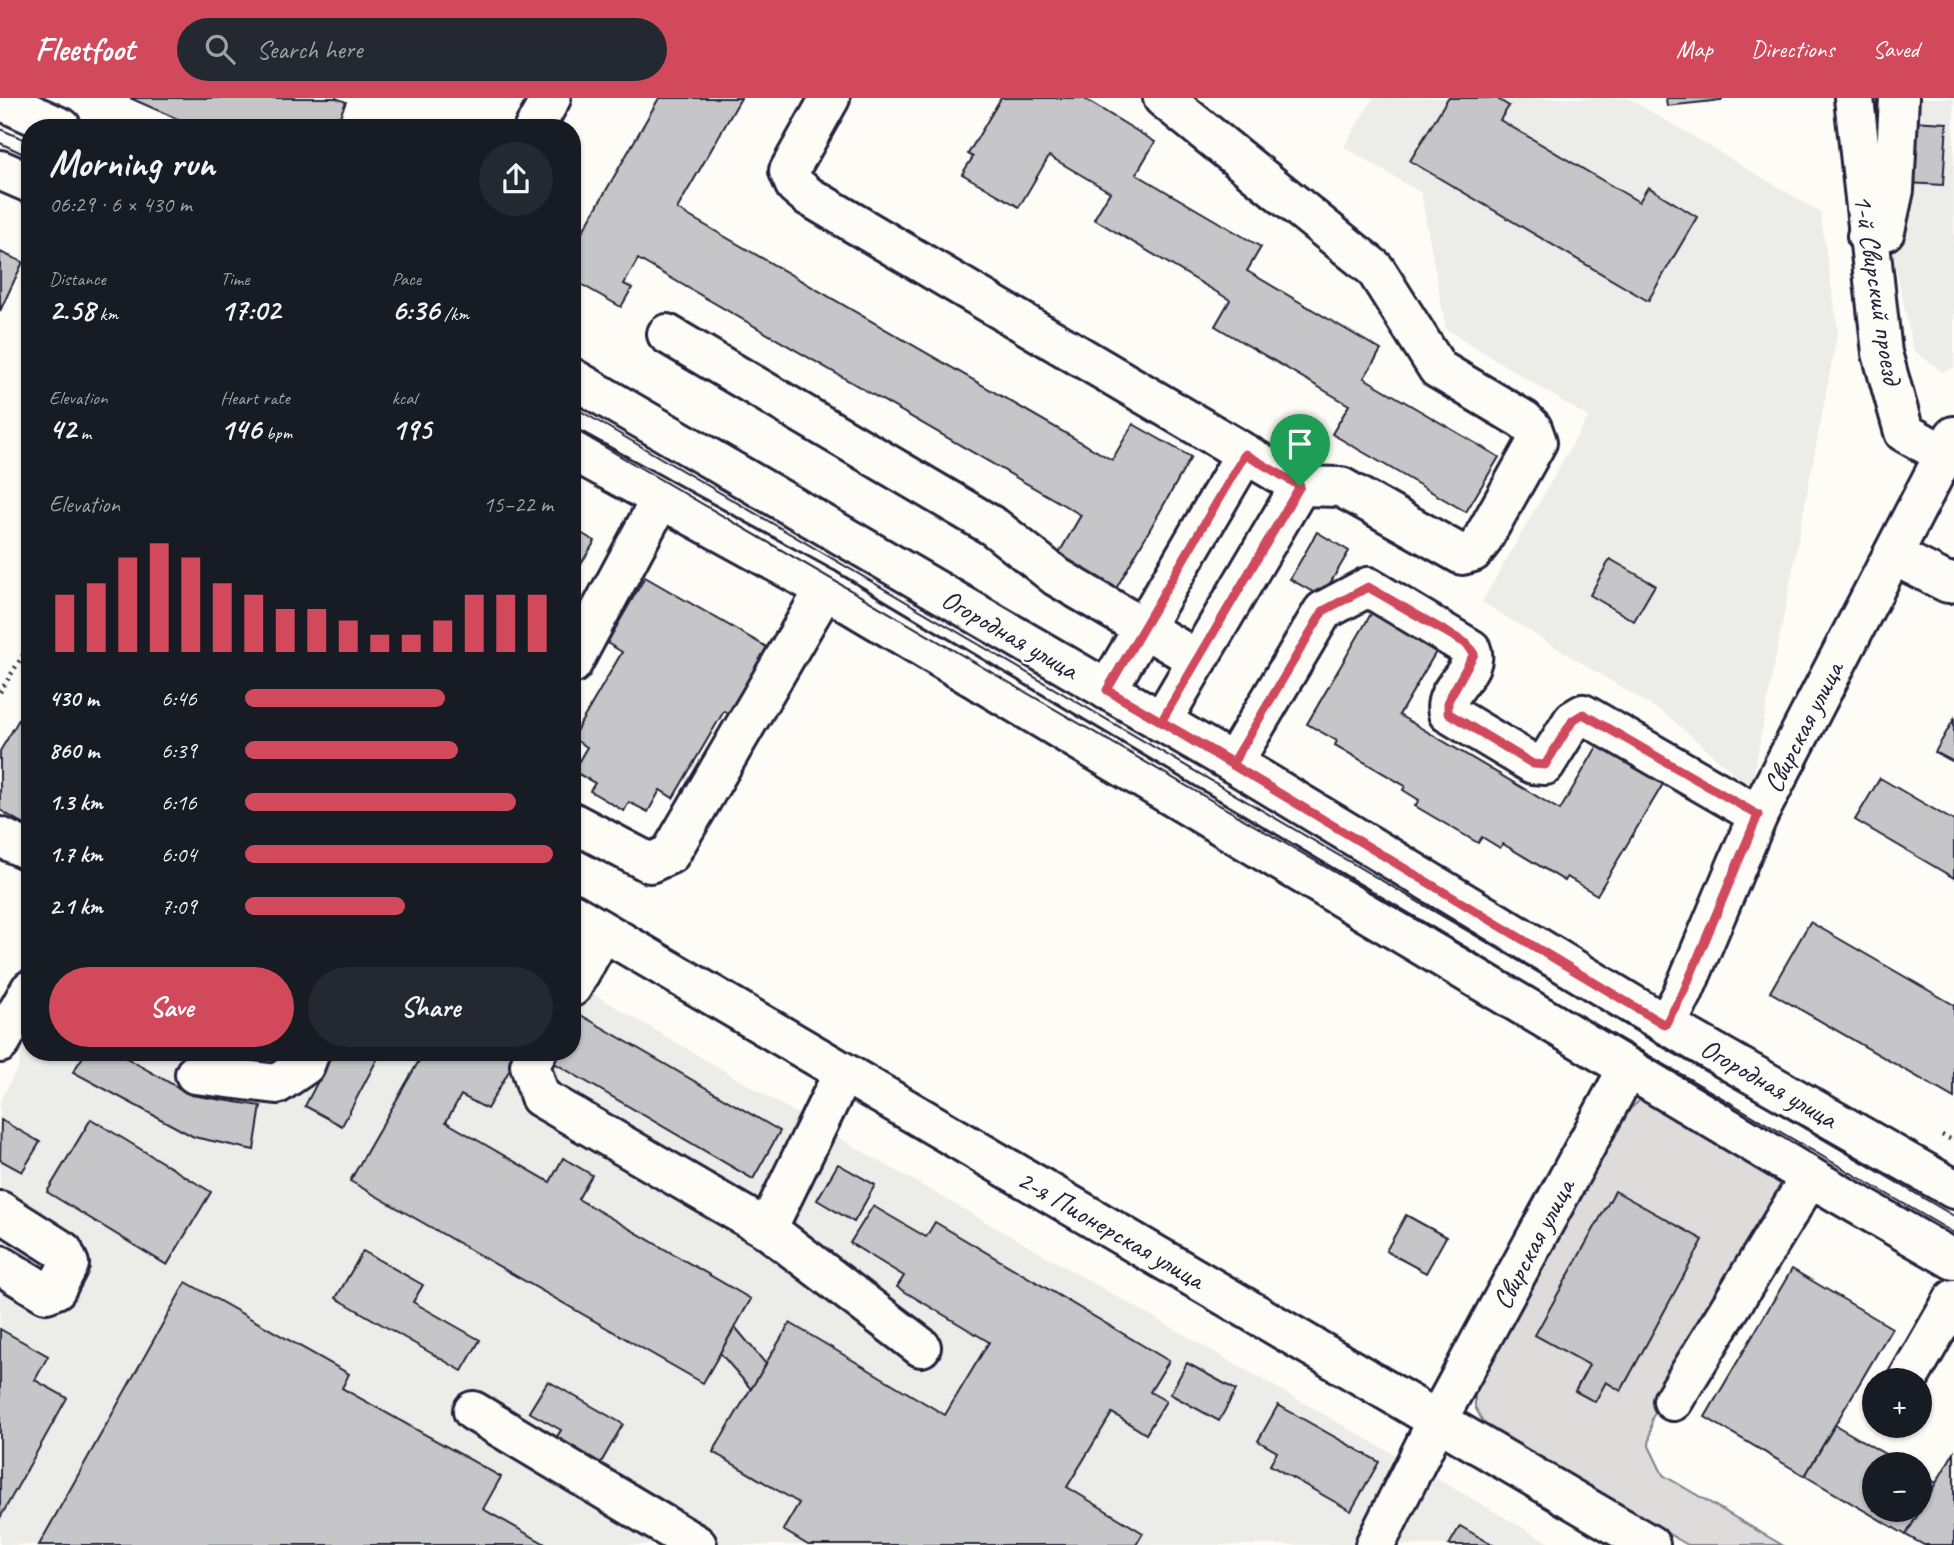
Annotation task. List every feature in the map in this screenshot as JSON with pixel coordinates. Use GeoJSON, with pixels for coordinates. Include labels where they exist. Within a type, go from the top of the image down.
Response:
{"type":"FeatureCollection","features":[{"type":"Feature","properties":{"kind":"street"},"geometry":{"type":"LineString","coordinates":[[539,119],[551,98]]}},
{"type":"Feature","properties":{"kind":"street"},"geometry":{"type":"LineString","coordinates":[[830,98],[789,172],[794,185],[808,196],[1300,486],[1341,487],[1462,555],[1473,552],[1537,442],[1532,428],[1524,420],[1438,369],[1375,269],[1163,98]]}},
{"type":"Feature","properties":{"kind":"street","name":"1-й Свирский проезд"},"geometry":{"type":"LineString","coordinates":[[1854,98],[1867,236],[1882,353],[1904,432],[1949,446]]}},
{"type":"Feature","properties":{"kind":"street"},"geometry":{"type":"LineString","coordinates":[[1867,236],[1885,231],[1894,190],[1899,98]]}},
{"type":"Feature","properties":{"kind":"street"},"geometry":{"type":"LineString","coordinates":[[0,100],[42,119]]}},
{"type":"Feature","properties":{"kind":"street"},"geometry":{"type":"LineString","coordinates":[[0,170],[21,179]]}},
{"type":"Feature","properties":{"kind":"street"},"geometry":{"type":"LineString","coordinates":[[667,334],[994,527],[1057,577],[1198,660]]}},
{"type":"Feature","properties":{"kind":"street","name":"Огородная улица"},"geometry":{"type":"LineString","coordinates":[[581,383],[1233,763],[1665,1025],[1954,1189]]}},
{"type":"Feature","properties":{"kind":"street","name":"Свирская улица"},"geometry":{"type":"LineString","coordinates":[[1665,1025],[1683,993],[1758,815],[1949,446]]}},
{"type":"Feature","properties":{"kind":"street"},"geometry":{"type":"LineString","coordinates":[[1107,690],[1245,454]]}},
{"type":"Feature","properties":{"kind":"street","name":"Огородная улица"},"geometry":{"type":"LineString","coordinates":[[581,455],[825,589],[1810,1177],[1954,1260]]}},
{"type":"Feature","properties":{"kind":"street"},"geometry":{"type":"LineString","coordinates":[[1161,722],[1300,486]]}},
{"type":"Feature","properties":{"kind":"street"},"geometry":{"type":"LineString","coordinates":[[581,647],[660,500]]}},
{"type":"Feature","properties":{"kind":"street"},"geometry":{"type":"LineString","coordinates":[[1893,555],[1948,583],[1954,582]]}},
{"type":"Feature","properties":{"kind":"street"},"geometry":{"type":"LineString","coordinates":[[1233,763],[1323,611],[1368,587],[1467,644],[1474,654],[1448,701],[1448,713],[1533,764],[1545,765],[1573,720],[1583,714],[1758,815]]}},
{"type":"Feature","properties":{"kind":"street"},"geometry":{"type":"LineString","coordinates":[[581,827],[650,863],[670,854],[825,589]]}},
{"type":"Feature","properties":{"kind":"street"},"geometry":{"type":"LineString","coordinates":[[0,836],[21,846]]}},
{"type":"Feature","properties":{"kind":"street"},"geometry":{"type":"LineString","coordinates":[[581,950],[588,922]]}},
{"type":"Feature","properties":{"kind":"street","name":"2-я Пионерская улица"},"geometry":{"type":"LineString","coordinates":[[588,922],[1650,1545]]}},
{"type":"Feature","properties":{"kind":"street"},"geometry":{"type":"LineString","coordinates":[[0,1043],[21,1006]]}},
{"type":"Feature","properties":{"kind":"street"},"geometry":{"type":"LineString","coordinates":[[195,1074],[278,1084],[305,1065],[307,1061]]}},
{"type":"Feature","properties":{"kind":"street"},"geometry":{"type":"LineString","coordinates":[[532,1061],[530,1065],[540,1097],[766,1229],[922,1346]]}},
{"type":"Feature","properties":{"kind":"street","name":"Свирская улица"},"geometry":{"type":"LineString","coordinates":[[1374,1545],[1438,1419],[1628,1068]]}},
{"type":"Feature","properties":{"kind":"street"},"geometry":{"type":"LineString","coordinates":[[766,1229],[843,1073]]}},
{"type":"Feature","properties":{"kind":"street"},"geometry":{"type":"LineString","coordinates":[[1673,1401],[1810,1177]]}},
{"type":"Feature","properties":{"kind":"street"},"geometry":{"type":"LineString","coordinates":[[0,1211],[63,1251],[68,1264],[56,1289],[46,1293],[0,1265]]}},
{"type":"Feature","properties":{"kind":"street"},"geometry":{"type":"LineString","coordinates":[[1914,1368],[1954,1299]]}},
{"type":"Feature","properties":{"kind":"street"},"geometry":{"type":"LineString","coordinates":[[473,1411],[697,1545]]}},
{"type":"Feature","properties":{"kind":"path"},"geometry":{"type":"LineString","coordinates":[[0,692],[21,658]]}},
{"type":"Feature","properties":{"kind":"shaded area"},"geometry":{"type":"Polygon","coordinates":[[[1373,98],[1628,98],[1820,212],[1838,330],[1751,788],[1668,716],[1482,602],[1588,417],[1446,329],[1421,193],[1344,147],[1373,98]]]}},
{"type":"Feature","properties":{"kind":"shaded area"},"geometry":{"type":"Polygon","coordinates":[[[1871,98],[1954,98],[1954,368],[1943,372],[1913,350],[1880,189],[1871,98]]]}},
{"type":"Feature","properties":{"kind":"shaded area"},"geometry":{"type":"Polygon","coordinates":[[[581,986],[816,1125],[1553,1545],[0,1545],[0,1101],[19,1066],[21,1051],[21,1061],[581,1061],[581,986]]]}},
{"type":"Feature","properties":{"kind":"shaded area"},"geometry":{"type":"Polygon","coordinates":[[[1651,1099],[1786,1181],[1652,1418],[1649,1446],[1663,1475],[1782,1545],[1688,1545],[1487,1429],[1475,1407],[1475,1384],[1630,1109],[1639,1101],[1651,1099]]]}},
{"type":"Feature","properties":{"kind":"building"},"geometry":{"type":"Polygon","coordinates":[[[130,98],[336,98],[346,102],[339,119],[178,119],[130,98]]]}},
{"type":"Feature","properties":{"kind":"building"},"geometry":{"type":"Polygon","coordinates":[[[659,98],[741,98],[677,209],[1112,460],[1133,424],[1191,457],[1113,594],[1055,560],[1081,515],[638,259],[624,284],[632,288],[621,307],[581,284],[581,234],[659,98]]]}},
{"type":"Feature","properties":{"kind":"building"},"geometry":{"type":"Polygon","coordinates":[[[1001,98],[1083,98],[1155,142],[1136,174],[1261,247],[1247,271],[1381,350],[1364,378],[1499,457],[1466,512],[1332,434],[1349,405],[1215,326],[1230,300],[1094,219],[1110,192],[1049,156],[1019,207],[962,174],[973,157],[968,154],[1001,98]]]}},
{"type":"Feature","properties":{"kind":"building"},"geometry":{"type":"Polygon","coordinates":[[[1448,98],[1496,98],[1509,106],[1500,120],[1639,202],[1648,187],[1697,217],[1648,301],[1410,161],[1448,98]]]}},
{"type":"Feature","properties":{"kind":"building"},"geometry":{"type":"Polygon","coordinates":[[[1666,98],[1722,98],[1722,100],[1667,106],[1666,98]]]}},
{"type":"Feature","properties":{"kind":"building"},"geometry":{"type":"Polygon","coordinates":[[[1911,121],[1947,123],[1943,185],[1907,183],[1911,121]]]}},
{"type":"Feature","properties":{"kind":"building"},"geometry":{"type":"Polygon","coordinates":[[[0,252],[21,261],[21,266],[0,311],[0,252]]]}},
{"type":"Feature","properties":{"kind":"building"},"geometry":{"type":"Polygon","coordinates":[[[1317,532],[1349,551],[1322,597],[1290,579],[1317,532]]]}},
{"type":"Feature","properties":{"kind":"building"},"geometry":{"type":"Polygon","coordinates":[[[581,533],[595,541],[581,564],[581,533]]]}},
{"type":"Feature","properties":{"kind":"building"},"geometry":{"type":"Polygon","coordinates":[[[1610,559],[1655,585],[1634,621],[1590,595],[1610,559]]]}},
{"type":"Feature","properties":{"kind":"building"},"geometry":{"type":"Polygon","coordinates":[[[645,577],[777,653],[738,719],[724,711],[673,798],[660,790],[648,812],[629,802],[624,811],[590,791],[595,783],[581,775],[581,757],[587,747],[581,743],[581,723],[622,652],[607,643],[645,577]]]}},
{"type":"Feature","properties":{"kind":"building"},"geometry":{"type":"Polygon","coordinates":[[[1372,612],[1437,650],[1399,715],[1560,810],[1598,745],[1663,784],[1597,895],[1567,877],[1565,881],[1503,844],[1500,848],[1482,837],[1478,843],[1415,806],[1419,800],[1403,790],[1405,786],[1335,745],[1337,741],[1307,724],[1372,612]]]}},
{"type":"Feature","properties":{"kind":"building"},"geometry":{"type":"Polygon","coordinates":[[[21,716],[21,823],[0,810],[0,751],[21,716]]]}},
{"type":"Feature","properties":{"kind":"building"},"geometry":{"type":"Polygon","coordinates":[[[1954,719],[1954,762],[1935,752],[1954,719]]]}},
{"type":"Feature","properties":{"kind":"building"},"geometry":{"type":"Polygon","coordinates":[[[1880,778],[1954,821],[1954,878],[1855,820],[1880,778]]]}},
{"type":"Feature","properties":{"kind":"building"},"geometry":{"type":"Polygon","coordinates":[[[1810,922],[1954,1005],[1954,1098],[1770,992],[1810,922]]]}},
{"type":"Feature","properties":{"kind":"building"},"geometry":{"type":"Polygon","coordinates":[[[581,1015],[780,1131],[753,1179],[551,1061],[581,1061],[581,1015]]]}},
{"type":"Feature","properties":{"kind":"building"},"geometry":{"type":"Polygon","coordinates":[[[80,1061],[132,1061],[191,1095],[261,1106],[254,1150],[194,1137],[73,1072],[80,1061]]]}},
{"type":"Feature","properties":{"kind":"building"},"geometry":{"type":"Polygon","coordinates":[[[328,1061],[376,1061],[342,1126],[305,1106],[328,1061]]]}},
{"type":"Feature","properties":{"kind":"building"},"geometry":{"type":"Polygon","coordinates":[[[419,1061],[515,1061],[487,1109],[461,1095],[446,1122],[550,1182],[563,1158],[592,1175],[578,1199],[751,1299],[703,1383],[350,1181],[419,1061]]]}},
{"type":"Feature","properties":{"kind":"building"},"geometry":{"type":"Polygon","coordinates":[[[91,1119],[211,1192],[167,1265],[47,1192],[91,1119]]]}},
{"type":"Feature","properties":{"kind":"building"},"geometry":{"type":"Polygon","coordinates":[[[1,1120],[40,1142],[22,1172],[0,1160],[1,1120]]]}},
{"type":"Feature","properties":{"kind":"building"},"geometry":{"type":"Polygon","coordinates":[[[838,1164],[875,1185],[854,1222],[817,1200],[838,1164]]]}},
{"type":"Feature","properties":{"kind":"building"},"geometry":{"type":"Polygon","coordinates":[[[1615,1191],[1703,1240],[1621,1391],[1606,1382],[1595,1402],[1575,1391],[1589,1365],[1535,1335],[1615,1191]]]}},
{"type":"Feature","properties":{"kind":"building"},"geometry":{"type":"Polygon","coordinates":[[[873,1206],[926,1237],[935,1222],[1169,1361],[1150,1392],[1166,1401],[1146,1434],[1112,1413],[1067,1487],[1143,1533],[1136,1545],[808,1545],[783,1530],[799,1503],[713,1452],[790,1323],[945,1415],[989,1342],[897,1287],[904,1276],[850,1243],[873,1206]]]}},
{"type":"Feature","properties":{"kind":"building"},"geometry":{"type":"Polygon","coordinates":[[[1406,1215],[1446,1237],[1426,1273],[1386,1251],[1406,1215]]]}},
{"type":"Feature","properties":{"kind":"building"},"geometry":{"type":"Polygon","coordinates":[[[363,1251],[423,1285],[413,1302],[480,1340],[462,1371],[336,1298],[363,1251]]]}},
{"type":"Feature","properties":{"kind":"building"},"geometry":{"type":"Polygon","coordinates":[[[1792,1269],[1892,1328],[1868,1368],[1862,1368],[1862,1379],[1805,1476],[1705,1417],[1792,1269]]]}},
{"type":"Feature","properties":{"kind":"building"},"geometry":{"type":"Polygon","coordinates":[[[186,1282],[349,1374],[342,1388],[501,1477],[483,1509],[547,1545],[39,1545],[186,1282]]]}},
{"type":"Feature","properties":{"kind":"building"},"geometry":{"type":"Polygon","coordinates":[[[735,1327],[766,1364],[751,1389],[720,1353],[735,1327]]]}},
{"type":"Feature","properties":{"kind":"building"},"geometry":{"type":"Polygon","coordinates":[[[0,1329],[48,1356],[35,1380],[67,1398],[0,1518],[0,1329]]]}},
{"type":"Feature","properties":{"kind":"building"},"geometry":{"type":"Polygon","coordinates":[[[1187,1363],[1236,1390],[1219,1421],[1170,1394],[1187,1363]]]}},
{"type":"Feature","properties":{"kind":"building"},"geometry":{"type":"Polygon","coordinates":[[[548,1381],[623,1424],[599,1466],[555,1440],[561,1430],[529,1412],[548,1381]]]}},
{"type":"Feature","properties":{"kind":"building"},"geometry":{"type":"Polygon","coordinates":[[[1278,1405],[1379,1462],[1351,1511],[1270,1465],[1277,1452],[1258,1441],[1278,1405]]]}},
{"type":"Feature","properties":{"kind":"building"},"geometry":{"type":"Polygon","coordinates":[[[1835,1425],[1882,1452],[1862,1452],[1862,1509],[1805,1476],[1835,1425]]]}},
{"type":"Feature","properties":{"kind":"building"},"geometry":{"type":"Polygon","coordinates":[[[1954,1452],[1954,1545],[1924,1545],[1906,1535],[1914,1522],[1932,1522],[1932,1490],[1954,1452]]]}},
{"type":"Feature","properties":{"kind":"building"},"geometry":{"type":"Polygon","coordinates":[[[1884,1522],[1914,1522],[1906,1535],[1884,1522]]]}},
{"type":"Feature","properties":{"kind":"building"},"geometry":{"type":"Polygon","coordinates":[[[1460,1526],[1493,1545],[1449,1545],[1460,1526]]]}},
{"type":"Feature","properties":{"kind":"tram line"},"geometry":{"type":"LineString","coordinates":[[0,129],[21,138]]}},
{"type":"Feature","properties":{"kind":"tram line"},"geometry":{"type":"LineString","coordinates":[[0,143],[21,153]]}},
{"type":"Feature","properties":{"kind":"tram line"},"geometry":{"type":"LineString","coordinates":[[581,411],[1954,1216]]}},
{"type":"Feature","properties":{"kind":"tram line"},"geometry":{"type":"LineString","coordinates":[[581,433],[1954,1233]]}},
{"type":"Feature","properties":{"kind":"route"},"geometry":{"type":"LineString","coordinates":[[1300,486],[1161,722],[1665,1025],[1683,993],[1758,815],[1590,716],[1577,715],[1549,760],[1539,767],[1454,718],[1448,713],[1446,706],[1472,661],[1474,654],[1471,649],[1467,644],[1368,587],[1323,611],[1233,763],[1107,690],[1245,454],[1300,486]]}}]}
